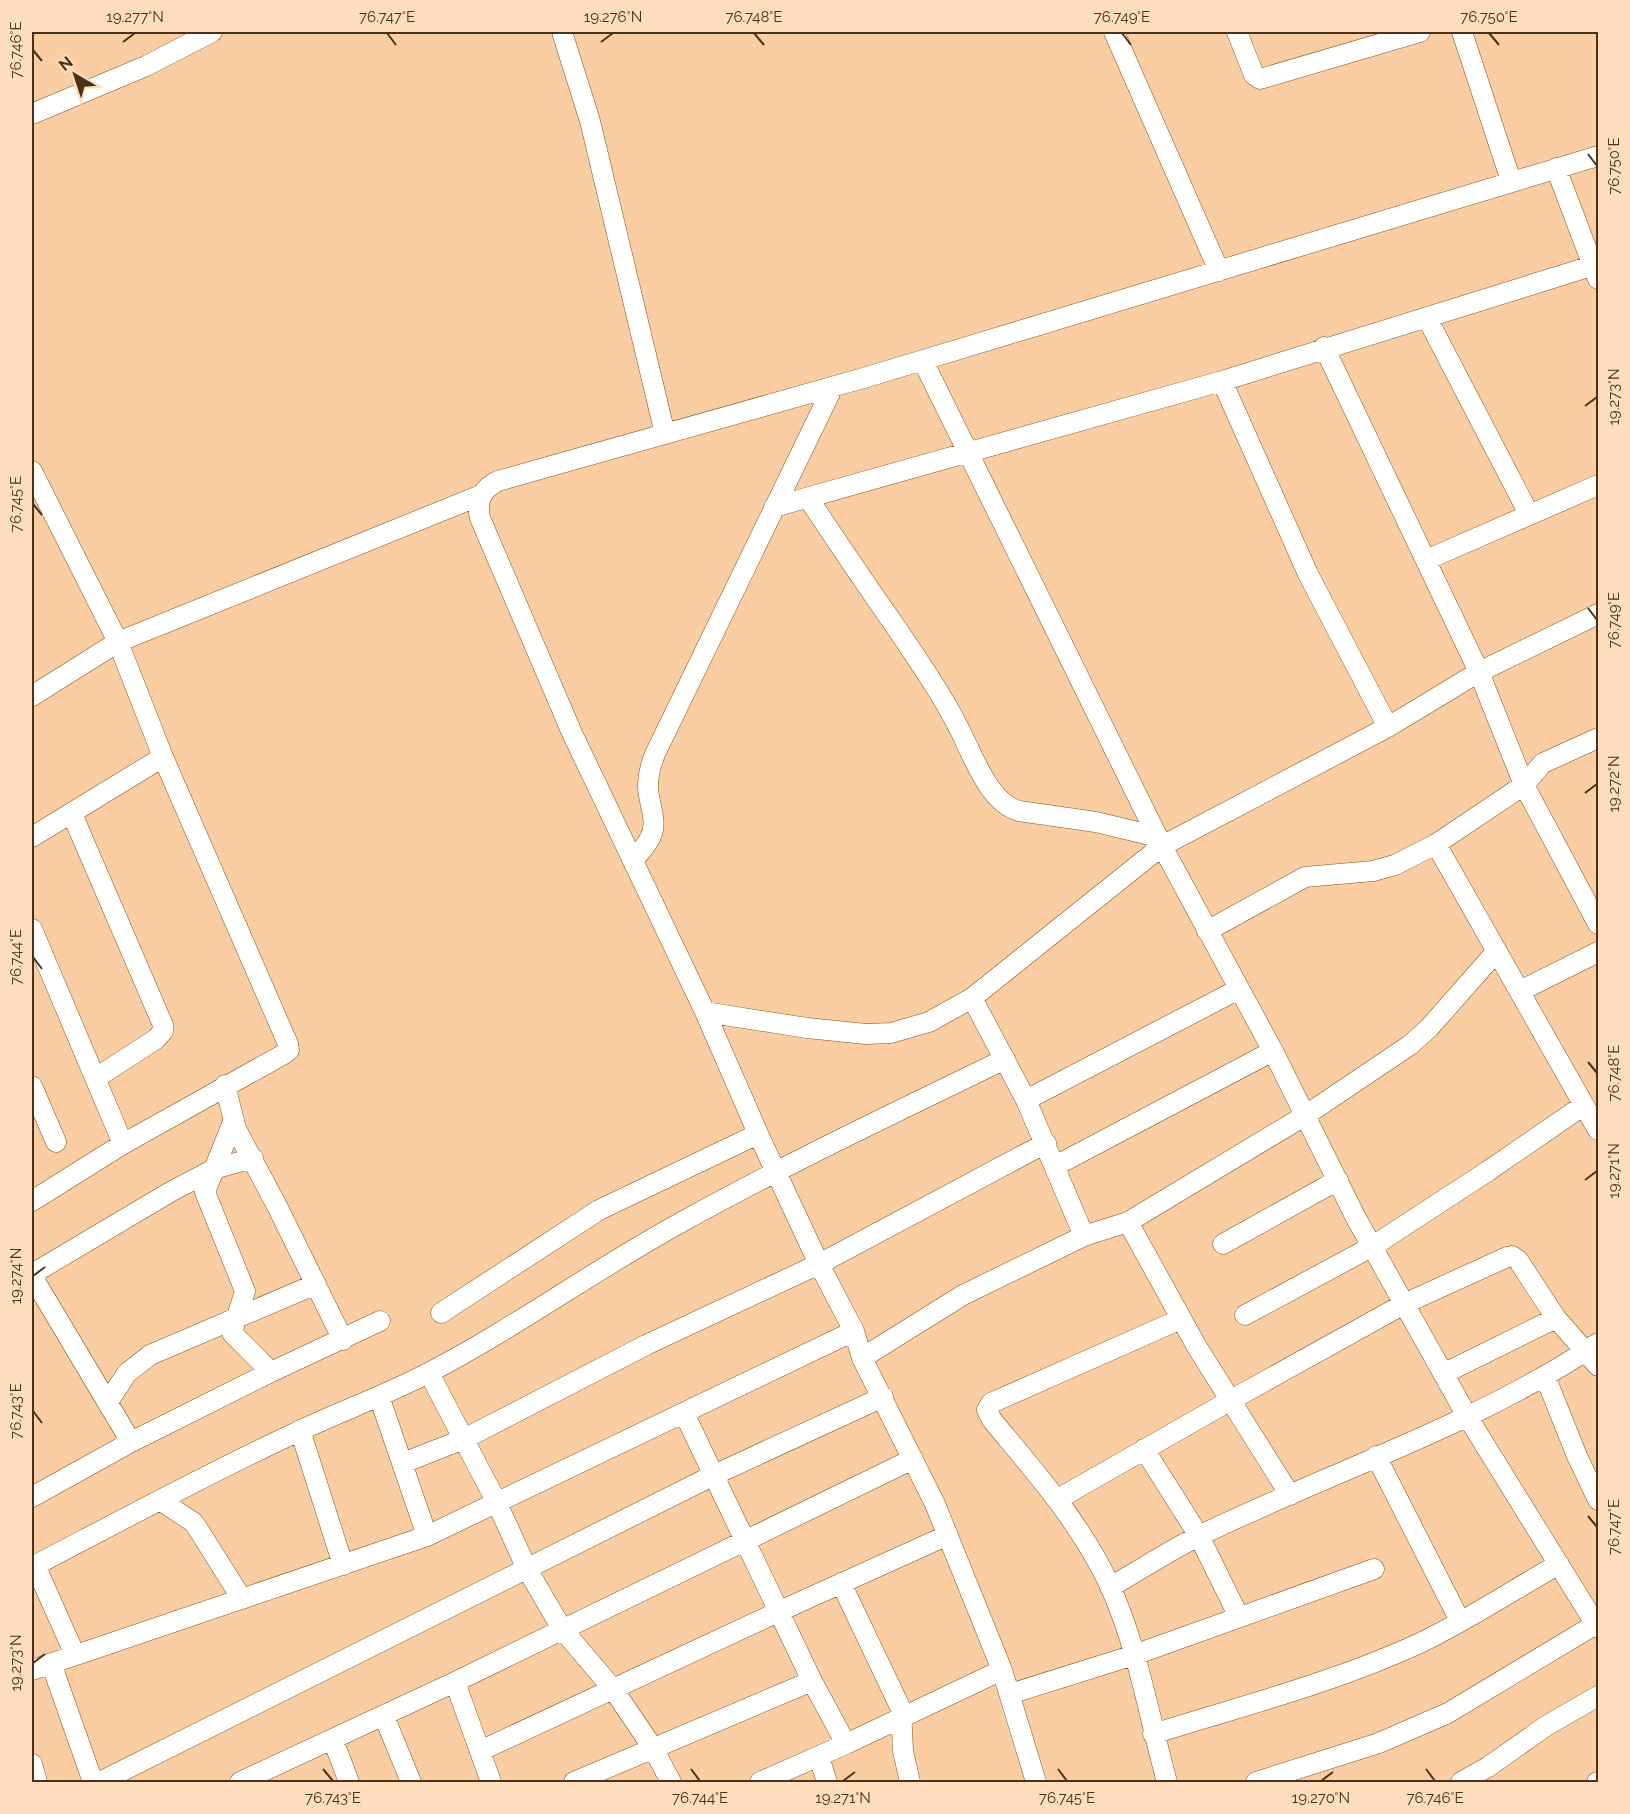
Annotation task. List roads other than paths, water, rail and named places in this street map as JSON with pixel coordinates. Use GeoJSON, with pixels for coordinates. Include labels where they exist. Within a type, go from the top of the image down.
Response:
{"type":"FeatureCollection","features":[{"type":"Feature","properties":{"kind":"street"},"geometry":{"type":"LineString","coordinates":[[32,114],[147,66],[212,32]]}},
{"type":"Feature","properties":{"kind":"street"},"geometry":{"type":"LineString","coordinates":[[562,32],[590,121],[665,435]]}},
{"type":"Feature","properties":{"kind":"street"},"geometry":{"type":"LineString","coordinates":[[1114,32],[1219,271]]}},
{"type":"Feature","properties":{"kind":"street"},"geometry":{"type":"LineString","coordinates":[[1237,32],[1254,75],[1260,79],[1420,32]]}},
{"type":"Feature","properties":{"kind":"street"},"geometry":{"type":"LineString","coordinates":[[1462,32],[1511,181]]}},
{"type":"Feature","properties":{"kind":"street"},"geometry":{"type":"LineString","coordinates":[[32,696],[118,642],[481,495],[492,484],[923,361],[1599,156]]}},
{"type":"Feature","properties":{"kind":"street"},"geometry":{"type":"LineString","coordinates":[[774,507],[1222,381],[1324,347],[1596,270],[1556,168]]}},
{"type":"Feature","properties":{"kind":"street"},"geometry":{"type":"LineString","coordinates":[[1427,318],[1529,514]]}},
{"type":"Feature","properties":{"kind":"street"},"geometry":{"type":"LineString","coordinates":[[1324,347],[1479,672],[1524,785],[1599,924]]}},
{"type":"Feature","properties":{"kind":"street"},"geometry":{"type":"LineString","coordinates":[[923,361],[1160,842],[1273,1051],[1356,1218],[1467,1416],[1597,1626],[1448,1713],[1379,1743],[1263,1781]]}},
{"type":"Feature","properties":{"kind":"street"},"geometry":{"type":"LineString","coordinates":[[1222,381],[1303,564],[1388,727]]}},
{"type":"Feature","properties":{"kind":"street"},"geometry":{"type":"LineString","coordinates":[[633,861],[653,830],[648,787],[649,771],[655,754],[833,387]]}},
{"type":"Feature","properties":{"kind":"street"},"geometry":{"type":"LineString","coordinates":[[32,471],[38,498],[118,642],[163,758],[289,1050],[123,1144],[32,1201]]}},
{"type":"Feature","properties":{"kind":"street"},"geometry":{"type":"LineString","coordinates":[[1425,560],[1599,485]]}},
{"type":"Feature","properties":{"kind":"street"},"geometry":{"type":"LineString","coordinates":[[481,495],[478,510],[480,518],[572,733],[705,1012],[758,1134],[819,1264],[854,1331],[862,1358],[935,1504],[1002,1670],[1036,1782]]}},
{"type":"Feature","properties":{"kind":"street"},"geometry":{"type":"LineString","coordinates":[[808,498],[934,685],[957,723],[972,756],[1000,801],[1012,809],[1096,822],[1160,842]]}},
{"type":"Feature","properties":{"kind":"street"},"geometry":{"type":"LineString","coordinates":[[705,1012],[838,1032],[891,1034],[929,1022],[972,998],[1160,842],[1388,727],[1479,672],[1599,614]]}},
{"type":"Feature","properties":{"kind":"street"},"geometry":{"type":"LineString","coordinates":[[1207,931],[1305,877],[1384,869],[1436,844],[1524,785],[1544,763],[1599,738]]}},
{"type":"Feature","properties":{"kind":"street"},"geometry":{"type":"LineString","coordinates":[[32,837],[163,758]]}},
{"type":"Feature","properties":{"kind":"street"},"geometry":{"type":"LineString","coordinates":[[72,814],[163,1025],[156,1039],[96,1078]]}},
{"type":"Feature","properties":{"kind":"street"},"geometry":{"type":"LineString","coordinates":[[1436,844],[1599,1130]]}},
{"type":"Feature","properties":{"kind":"street"},"geometry":{"type":"LineString","coordinates":[[32,929],[123,1144]]}},
{"type":"Feature","properties":{"kind":"street"},"geometry":{"type":"LineString","coordinates":[[862,1358],[963,1295],[1084,1236],[1128,1222],[1306,1115],[1410,1045],[1429,1028],[1496,952]]}},
{"type":"Feature","properties":{"kind":"street"},"geometry":{"type":"LineString","coordinates":[[1520,990],[1599,952]]}},
{"type":"Feature","properties":{"kind":"street"},"geometry":{"type":"LineString","coordinates":[[1026,1100],[1239,989]]}},
{"type":"Feature","properties":{"kind":"street"},"geometry":{"type":"LineString","coordinates":[[972,998],[1026,1100],[1084,1236]]}},
{"type":"Feature","properties":{"kind":"street"},"geometry":{"type":"LineString","coordinates":[[1055,1166],[1273,1051]]}},
{"type":"Feature","properties":{"kind":"street"},"geometry":{"type":"LineString","coordinates":[[75,1655],[33,1566],[162,1501],[189,1484],[300,1430],[429,1373],[556,1299],[672,1227],[776,1172],[1005,1059]]}},
{"type":"Feature","properties":{"kind":"street"},"geometry":{"type":"LineString","coordinates":[[225,1085],[233,1122],[343,1340]]}},
{"type":"Feature","properties":{"kind":"street"},"geometry":{"type":"LineString","coordinates":[[32,1086],[56,1142]]}},
{"type":"Feature","properties":{"kind":"street"},"geometry":{"type":"LineString","coordinates":[[1245,1315],[1373,1246],[1584,1105]]}},
{"type":"Feature","properties":{"kind":"street"},"geometry":{"type":"LineString","coordinates":[[233,1122],[206,1188],[206,1196],[245,1291],[232,1333],[271,1372]]}},
{"type":"Feature","properties":{"kind":"street"},"geometry":{"type":"LineString","coordinates":[[441,1312],[599,1210],[758,1134]]}},
{"type":"Feature","properties":{"kind":"street"},"geometry":{"type":"LineString","coordinates":[[402,1463],[464,1439],[646,1346],[819,1264],[1046,1143]]}},
{"type":"Feature","properties":{"kind":"street"},"geometry":{"type":"LineString","coordinates":[[131,1442],[32,1275],[172,1191],[214,1169],[253,1158]]}},
{"type":"Feature","properties":{"kind":"street"},"geometry":{"type":"LineString","coordinates":[[1223,1244],[1338,1180]]}},
{"type":"Feature","properties":{"kind":"street"},"geometry":{"type":"LineString","coordinates":[[1128,1222],[1182,1319],[1290,1495]]}},
{"type":"Feature","properties":{"kind":"street"},"geometry":{"type":"LineString","coordinates":[[1058,1499],[1404,1304],[1512,1256],[1518,1260],[1556,1318],[1594,1354],[1467,1416],[1199,1536],[1110,1587]]}},
{"type":"Feature","properties":{"kind":"street"},"geometry":{"type":"LineString","coordinates":[[108,1402],[126,1373],[141,1360],[315,1284]]}},
{"type":"Feature","properties":{"kind":"street"},"geometry":{"type":"LineString","coordinates":[[1443,1374],[1556,1318]]}},
{"type":"Feature","properties":{"kind":"street"},"geometry":{"type":"LineString","coordinates":[[1167,1782],[1134,1655],[1110,1587],[1058,1499],[987,1410],[988,1406],[1182,1319]]}},
{"type":"Feature","properties":{"kind":"street"},"geometry":{"type":"LineString","coordinates":[[32,1497],[131,1442],[380,1321]]}},
{"type":"Feature","properties":{"kind":"street"},"geometry":{"type":"LineString","coordinates":[[32,1670],[427,1536],[854,1331]]}},
{"type":"Feature","properties":{"kind":"street"},"geometry":{"type":"LineString","coordinates":[[429,1373],[496,1501],[527,1569],[562,1629],[613,1689],[653,1748],[671,1782]]}},
{"type":"Feature","properties":{"kind":"street"},"geometry":{"type":"LineString","coordinates":[[1545,1376],[1577,1456],[1599,1500]]}},
{"type":"Feature","properties":{"kind":"street"},"geometry":{"type":"LineString","coordinates":[[379,1396],[427,1536]]}},
{"type":"Feature","properties":{"kind":"street"},"geometry":{"type":"LineString","coordinates":[[100,1782],[714,1475],[883,1397]]}},
{"type":"Feature","properties":{"kind":"street"},"geometry":{"type":"LineString","coordinates":[[684,1413],[812,1681],[846,1744]]}},
{"type":"Feature","properties":{"kind":"street"},"geometry":{"type":"LineString","coordinates":[[300,1430],[343,1565]]}},
{"type":"Feature","properties":{"kind":"street"},"geometry":{"type":"LineString","coordinates":[[1144,1449],[1199,1536],[1239,1617]]}},
{"type":"Feature","properties":{"kind":"street"},"geometry":{"type":"LineString","coordinates":[[1376,1456],[1460,1621]]}},
{"type":"Feature","properties":{"kind":"street"},"geometry":{"type":"LineString","coordinates":[[240,1782],[272,1776],[333,1740],[913,1459]]}},
{"type":"Feature","properties":{"kind":"street"},"geometry":{"type":"LineString","coordinates":[[162,1501],[193,1522],[205,1537],[242,1599]]}},
{"type":"Feature","properties":{"kind":"street"},"geometry":{"type":"LineString","coordinates":[[480,1751],[948,1535]]}},
{"type":"Feature","properties":{"kind":"street"},"geometry":{"type":"LineString","coordinates":[[1154,1734],[1348,1672],[1420,1643],[1558,1564]]}},
{"type":"Feature","properties":{"kind":"street"},"geometry":{"type":"LineString","coordinates":[[1010,1694],[1134,1655],[1374,1569]]}},
{"type":"Feature","properties":{"kind":"street"},"geometry":{"type":"LineString","coordinates":[[841,1583],[898,1700],[902,1717],[903,1751],[909,1782]]}},
{"type":"Feature","properties":{"kind":"street"},"geometry":{"type":"LineString","coordinates":[[51,1663],[93,1782]]}},
{"type":"Feature","properties":{"kind":"street"},"geometry":{"type":"LineString","coordinates":[[760,1782],[819,1757],[1002,1670]]}},
{"type":"Feature","properties":{"kind":"street"},"geometry":{"type":"LineString","coordinates":[[574,1782],[812,1681]]}},
{"type":"Feature","properties":{"kind":"street"},"geometry":{"type":"LineString","coordinates":[[455,1682],[491,1782]]}},
{"type":"Feature","properties":{"kind":"street"},"geometry":{"type":"LineString","coordinates":[[1461,1782],[1488,1767],[1545,1726],[1599,1696]]}},
{"type":"Feature","properties":{"kind":"street"},"geometry":{"type":"LineString","coordinates":[[384,1716],[411,1782]]}},
{"type":"Feature","properties":{"kind":"street"},"geometry":{"type":"LineString","coordinates":[[333,1740],[349,1782]]}},
{"type":"Feature","properties":{"kind":"street"},"geometry":{"type":"LineString","coordinates":[[819,1757],[827,1782]]}},
{"type":"Feature","properties":{"kind":"street"},"geometry":{"type":"LineString","coordinates":[[32,1764],[37,1782]]}}]}
